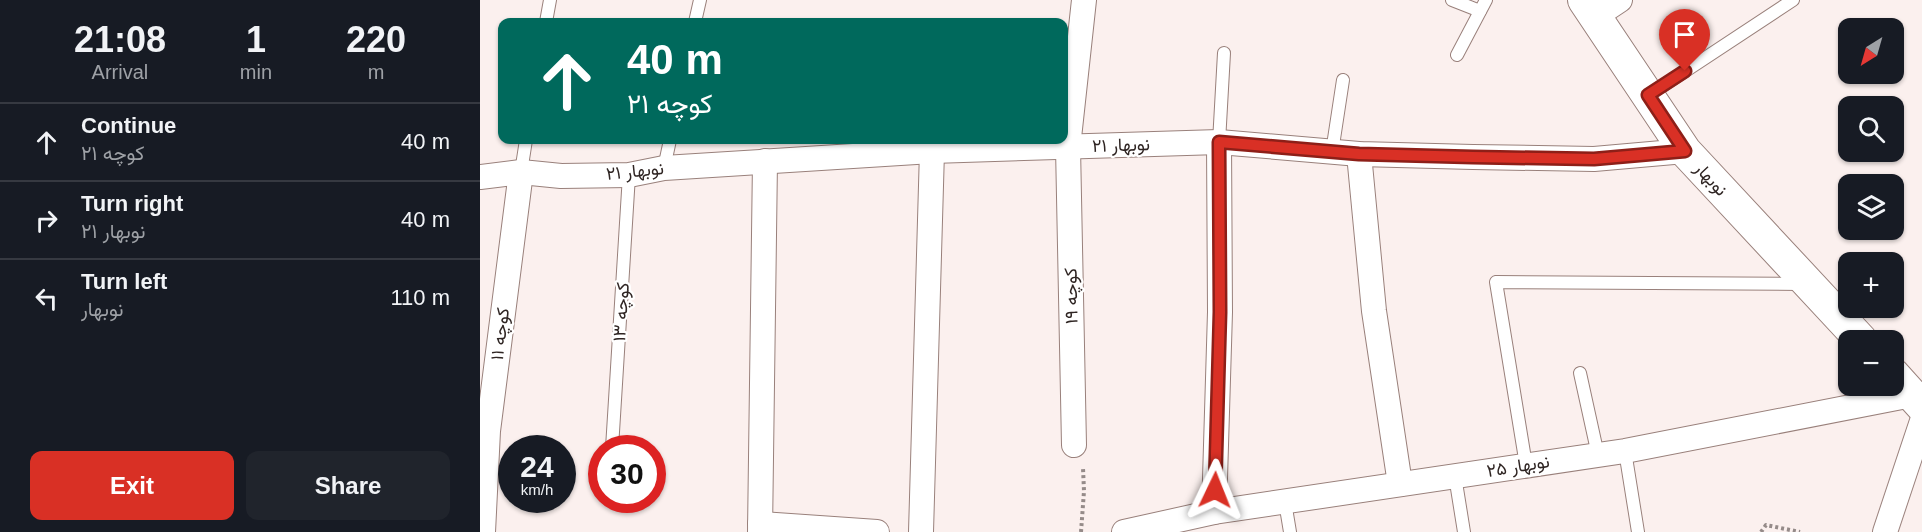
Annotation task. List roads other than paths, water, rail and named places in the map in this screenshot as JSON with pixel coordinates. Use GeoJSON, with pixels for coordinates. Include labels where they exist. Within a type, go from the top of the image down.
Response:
{"type":"FeatureCollection","features":[{"type":"Feature","properties":{"kind":"street","name":"کوچه ۱۹"},"geometry":{"type":"LineString","coordinates":[[1074,445],[1069,91],[1084,0]]}},
{"type":"Feature","properties":{"kind":"street","name":"نوبهار"},"geometry":{"type":"LineString","coordinates":[[1600,5],[1648,95],[1685,151],[1853,330]]}},
{"type":"Feature","properties":{"kind":"street","name":"نوبهار ۲۱"},"geometry":{"type":"LineString","coordinates":[[480,177],[521,172],[561,176],[629,175],[664,168],[932,151],[1219,142],[1359,154],[1594,159],[1685,151]]}},
{"type":"Feature","properties":{"kind":"street"},"geometry":{"type":"LineString","coordinates":[[1199,520],[1220,312],[1219,142]]}},
{"type":"Feature","properties":{"kind":"street"},"geometry":{"type":"LineString","coordinates":[[921,532],[932,151]]}},
{"type":"Feature","properties":{"kind":"street"},"geometry":{"type":"LineString","coordinates":[[1359,154],[1374,311],[1400,484]]}},
{"type":"Feature","properties":{"kind":"street"},"geometry":{"type":"LineString","coordinates":[[765,161],[760,528],[877,532]]}},
{"type":"Feature","properties":{"kind":"street","name":"کوچه ۱۱"},"geometry":{"type":"LineString","coordinates":[[483,532],[488,431],[521,172]]}},
{"type":"Feature","properties":{"kind":"street"},"geometry":{"type":"LineString","coordinates":[[1885,532],[1912,399]]}},
{"type":"Feature","properties":{"kind":"street","name":"نوبهار ۲۵"},"geometry":{"type":"LineString","coordinates":[[1124,532],[1199,520],[1285,502],[1625,451],[1912,399]]}},
{"type":"Feature","properties":{"kind":"lane"},"geometry":{"type":"LineString","coordinates":[[547,18],[550,0]]}},
{"type":"Feature","properties":{"kind":"lane"},"geometry":{"type":"LineString","coordinates":[[696,18],[700,0]]}},
{"type":"Feature","properties":{"kind":"lane"},"geometry":{"type":"LineString","coordinates":[[1452,0],[1480,11]]}},
{"type":"Feature","properties":{"kind":"lane"},"geometry":{"type":"LineString","coordinates":[[1457,55],[1486,0]]}},
{"type":"Feature","properties":{"kind":"lane"},"geometry":{"type":"LineString","coordinates":[[1648,95],[1793,0]]}},
{"type":"Feature","properties":{"kind":"lane"},"geometry":{"type":"LineString","coordinates":[[1219,142],[1224,53]]}},
{"type":"Feature","properties":{"kind":"lane"},"geometry":{"type":"LineString","coordinates":[[1332,152],[1343,80]]}},
{"type":"Feature","properties":{"kind":"lane"},"geometry":{"type":"LineString","coordinates":[[521,172],[525,144]]}},
{"type":"Feature","properties":{"kind":"lane"},"geometry":{"type":"LineString","coordinates":[[664,168],[669,144]]}},
{"type":"Feature","properties":{"kind":"lane","name":"کوچه ۱۳"},"geometry":{"type":"LineString","coordinates":[[613,435],[629,175]]}},
{"type":"Feature","properties":{"kind":"lane"},"geometry":{"type":"LineString","coordinates":[[1526,465],[1496,282],[1809,284]]}},
{"type":"Feature","properties":{"kind":"lane"},"geometry":{"type":"LineString","coordinates":[[1580,373],[1598,455]]}},
{"type":"Feature","properties":{"kind":"lane"},"geometry":{"type":"LineString","coordinates":[[1625,451],[1638,532]]}},
{"type":"Feature","properties":{"kind":"lane"},"geometry":{"type":"LineString","coordinates":[[1455,476],[1464,532]]}},
{"type":"Feature","properties":{"kind":"lane"},"geometry":{"type":"LineString","coordinates":[[1285,502],[1290,532]]}}]}
